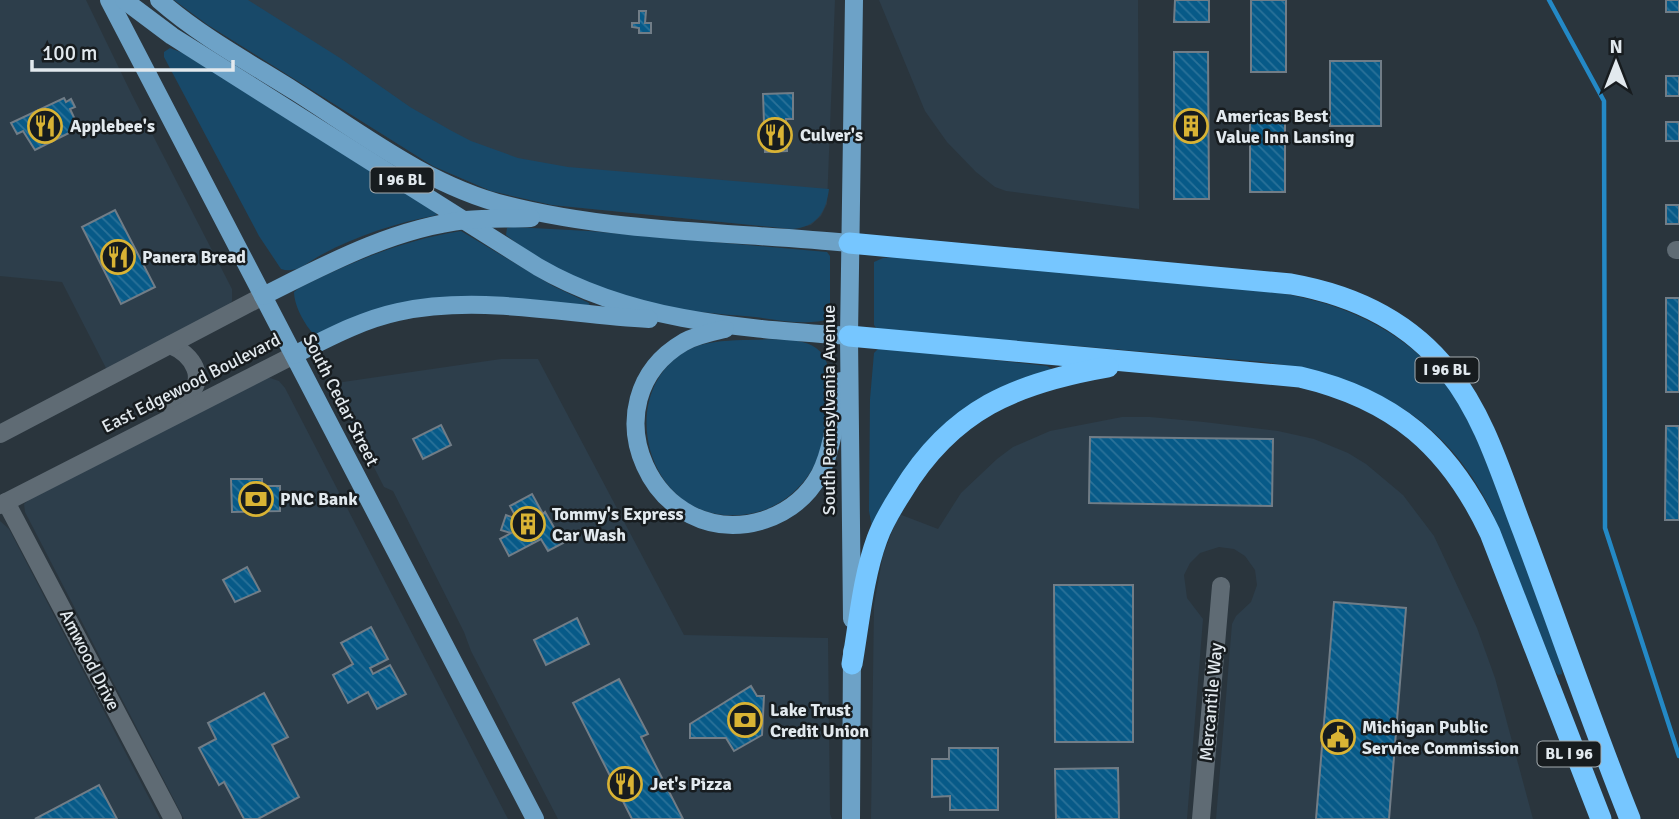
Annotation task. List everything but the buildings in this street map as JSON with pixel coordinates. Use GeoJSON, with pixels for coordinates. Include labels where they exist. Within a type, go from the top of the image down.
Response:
{"type":"FeatureCollection","features":[{"type":"Feature","properties":{"kind":"highway","name":"I 96 BL"},"geometry":{"type":"LineString","coordinates":[[849,243],[1291,284],[1348,298],[1390,320],[1415,338],[1439,360],[1475,412],[1630,819]]}},
{"type":"Feature","properties":{"kind":"highway","name":"I 96 BL"},"geometry":{"type":"LineString","coordinates":[[849,336],[1300,377],[1350,391],[1412,427],[1458,475],[1478,508],[1601,819]]}},
{"type":"Feature","properties":{"kind":"highway"},"geometry":{"type":"LineString","coordinates":[[852,664],[877,539],[913,474],[938,443],[969,416],[1005,395],[1031,384],[1136,361]]}},
{"type":"Feature","properties":{"kind":"highway","name":"BL I 96"},"geometry":{"type":"LineString","coordinates":[[1550,690],[1586,819]]}},
{"type":"Feature","properties":{"kind":"highway","name":"I 96 BL"},"geometry":{"type":"LineString","coordinates":[[1588,704],[1645,819]]}},
{"type":"Feature","properties":{"kind":"main road","name":"South Cedar Street"},"geometry":{"type":"LineString","coordinates":[[109,0],[535,819]]}},
{"type":"Feature","properties":{"kind":"main road","name":"I 96 BL"},"geometry":{"type":"LineString","coordinates":[[124,0],[172,36],[538,267],[581,290],[617,303],[698,322],[849,336]]}},
{"type":"Feature","properties":{"kind":"main road","name":"I 96 BL"},"geometry":{"type":"LineString","coordinates":[[159,0],[215,41],[425,172],[479,197],[562,218],[849,243]]}},
{"type":"Feature","properties":{"kind":"main road","name":"South Pennsylvania Avenue"},"geometry":{"type":"LineString","coordinates":[[851,819],[849,243],[854,0]]}},
{"type":"Feature","properties":{"kind":"main road"},"geometry":{"type":"LineString","coordinates":[[263,296],[338,259],[424,228],[465,220],[562,218]]}},
{"type":"Feature","properties":{"kind":"main road","name":"East Edgewood Boulevard"},"geometry":{"type":"LineString","coordinates":[[294,355],[366,321],[439,306],[483,306],[698,322]]}},
{"type":"Feature","properties":{"kind":"main road"},"geometry":{"type":"LineString","coordinates":[[738,325],[690,338],[669,353],[646,384],[635,424],[639,455],[660,491],[687,513],[703,520],[726,524],[753,523],[776,515],[799,500],[816,480],[829,448],[849,336]]}},
{"type":"Feature","properties":{"kind":"street"},"geometry":{"type":"LineString","coordinates":[[0,434],[263,296]]}},
{"type":"Feature","properties":{"kind":"street"},"geometry":{"type":"LineString","coordinates":[[52,478],[81,452],[186,397],[194,388],[197,377],[193,361],[183,351],[170,345]]}},
{"type":"Feature","properties":{"kind":"street","name":"East Edgewood Boulevard"},"geometry":{"type":"LineString","coordinates":[[3,503],[294,355]]}},
{"type":"Feature","properties":{"kind":"street"},"geometry":{"type":"LineString","coordinates":[[0,445],[30,419]]}},
{"type":"Feature","properties":{"kind":"street","name":"Amwood Drive"},"geometry":{"type":"LineString","coordinates":[[3,503],[173,819]]}},
{"type":"Feature","properties":{"kind":"street","name":"Mercantile Way"},"geometry":{"type":"LineString","coordinates":[[1201,819],[1221,586]]}},
{"type":"Feature","properties":{"kind":"shaded area"},"geometry":{"type":"Polygon","coordinates":[[[0,0],[86,0],[232,289],[232,301],[228,306],[107,370],[62,282],[0,276],[0,0]]]}},
{"type":"Feature","properties":{"kind":"shaded area"},"geometry":{"type":"Polygon","coordinates":[[[174,0],[835,0],[827,204],[821,216],[811,225],[792,229],[552,205],[491,191],[433,166],[208,25],[174,0]]]}},
{"type":"Feature","properties":{"kind":"shaded area"},"geometry":{"type":"Polygon","coordinates":[[[174,0],[248,0],[340,58],[410,107],[471,141],[518,158],[568,167],[829,189],[825,205],[814,222],[792,229],[552,205],[491,191],[433,166],[208,25],[174,0]]]}},
{"type":"Feature","properties":{"kind":"shaded area"},"geometry":{"type":"Polygon","coordinates":[[[879,0],[1138,0],[1139,209],[1006,191],[995,187],[976,172],[947,142],[925,111],[879,0]]]}},
{"type":"Feature","properties":{"kind":"shaded area"},"geometry":{"type":"Polygon","coordinates":[[[170,48],[183,53],[437,215],[363,236],[297,269],[281,269],[259,236],[164,57],[164,52],[170,48]]]}},
{"type":"Feature","properties":{"kind":"shaded area"},"geometry":{"type":"Polygon","coordinates":[[[507,228],[827,252],[830,256],[830,319],[812,322],[783,321],[671,308],[626,298],[571,276],[537,257],[506,235],[507,228]]]}},
{"type":"Feature","properties":{"kind":"shaded area"},"geometry":{"type":"Polygon","coordinates":[[[461,231],[590,306],[487,299],[321,334],[314,334],[304,321],[294,297],[294,292],[299,288],[378,253],[461,231]]]}},
{"type":"Feature","properties":{"kind":"shaded area"},"geometry":{"type":"Polygon","coordinates":[[[895,257],[1279,293],[1331,305],[1379,326],[1422,357],[1440,377],[1464,412],[1505,510],[1562,674],[1558,675],[1555,671],[1492,512],[1473,478],[1451,450],[1426,426],[1399,406],[1369,390],[1336,378],[1301,368],[1264,362],[877,329],[874,325],[874,262],[895,257]]]}},
{"type":"Feature","properties":{"kind":"shaded area"},"geometry":{"type":"Polygon","coordinates":[[[743,340],[801,342],[809,344],[821,353],[829,373],[826,423],[817,460],[809,475],[787,498],[758,512],[724,515],[697,508],[675,492],[659,471],[649,446],[647,419],[652,393],[665,370],[686,351],[707,343],[743,340]]]}},
{"type":"Feature","properties":{"kind":"shaded area"},"geometry":{"type":"Polygon","coordinates":[[[884,348],[1047,366],[1052,369],[1004,387],[872,527],[869,511],[870,399],[874,353],[884,348]]]}},
{"type":"Feature","properties":{"kind":"shaded area"},"geometry":{"type":"Polygon","coordinates":[[[501,359],[538,359],[684,635],[828,638],[832,819],[558,819],[471,651],[393,491],[384,487],[345,410],[336,383],[501,359]]]}},
{"type":"Feature","properties":{"kind":"shaded area"},"geometry":{"type":"Polygon","coordinates":[[[267,377],[279,381],[285,388],[508,819],[184,819],[25,512],[24,504],[267,377]]]}},
{"type":"Feature","properties":{"kind":"shaded area"},"geometry":{"type":"Polygon","coordinates":[[[1122,417],[1204,422],[1278,431],[1314,439],[1348,453],[1366,464],[1403,495],[1434,536],[1477,628],[1495,678],[1533,819],[1216,819],[1232,624],[1236,616],[1251,602],[1257,585],[1255,570],[1245,556],[1234,549],[1219,547],[1200,553],[1190,563],[1184,575],[1187,598],[1203,619],[1187,819],[871,819],[874,605],[883,555],[899,514],[938,529],[961,493],[1013,447],[1050,431],[1122,417]]]}},
{"type":"Feature","properties":{"kind":"shaded area"},"geometry":{"type":"Polygon","coordinates":[[[0,521],[9,529],[160,819],[0,819],[0,521]]]}},
{"type":"Feature","properties":{"kind":"waterway"},"geometry":{"type":"LineString","coordinates":[[1549,0],[1604,101],[1605,528],[1679,756]]}},
{"type":"Feature","properties":{"kind":"place","name":"Applebee's"},"geometry":{"type":"Point","coordinates":[45,126]}},
{"type":"Feature","properties":{"kind":"place","name":"Americas Best Value Inn Lansing"},"geometry":{"type":"Point","coordinates":[1191,126]}},
{"type":"Feature","properties":{"kind":"place","name":"Culver's"},"geometry":{"type":"Point","coordinates":[775,135]}},
{"type":"Feature","properties":{"kind":"place","name":"Panera Bread"},"geometry":{"type":"Point","coordinates":[118,257]}},
{"type":"Feature","properties":{"kind":"place","name":"PNC Bank"},"geometry":{"type":"Point","coordinates":[256,499]}},
{"type":"Feature","properties":{"kind":"place","name":"Tommy's Express Car Wash"},"geometry":{"type":"Point","coordinates":[528,524]}},
{"type":"Feature","properties":{"kind":"place","name":"Lake Trust Credit Union"},"geometry":{"type":"Point","coordinates":[745,720]}},
{"type":"Feature","properties":{"kind":"place","name":"Michigan Public Service Commission"},"geometry":{"type":"Point","coordinates":[1338,737]}},
{"type":"Feature","properties":{"kind":"place","name":"Jet's Pizza"},"geometry":{"type":"Point","coordinates":[625,784]}}]}
